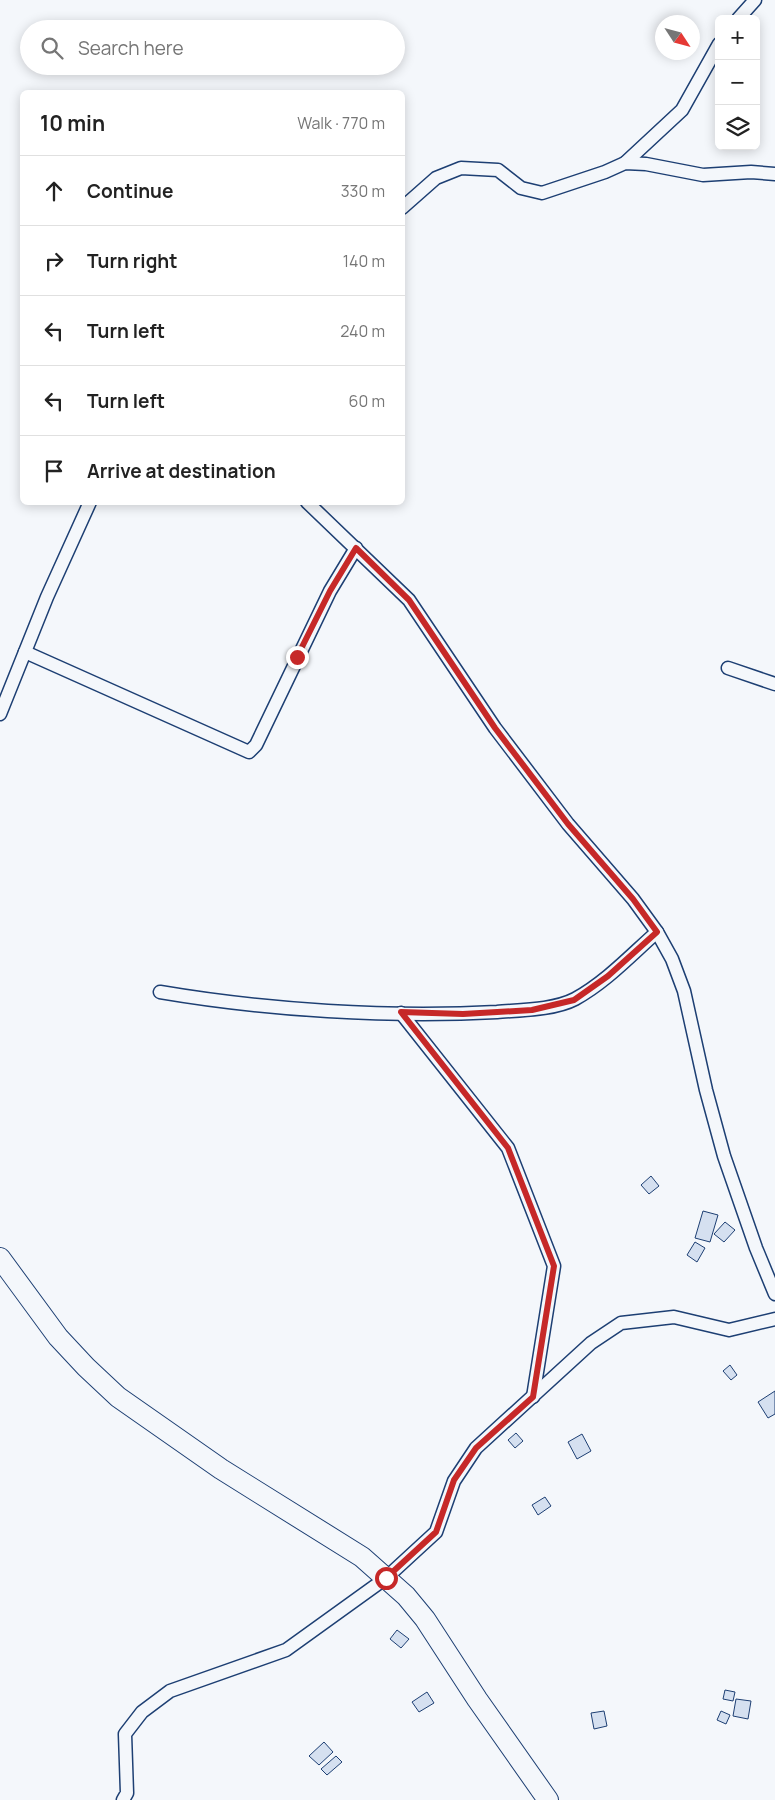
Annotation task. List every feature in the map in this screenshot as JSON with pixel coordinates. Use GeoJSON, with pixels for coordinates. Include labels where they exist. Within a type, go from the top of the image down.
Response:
{"type":"FeatureCollection","features":[{"type":"Feature","properties":{"kind":"main road"},"geometry":{"type":"LineString","coordinates":[[0,1258],[58,1337],[118,1397],[221,1469],[332,1536],[362,1557],[406,1596],[425,1619],[477,1699],[548,1800]]}},
{"type":"Feature","properties":{"kind":"street"},"geometry":{"type":"LineString","coordinates":[[742,15],[755,0]]}},
{"type":"Feature","properties":{"kind":"street"},"geometry":{"type":"LineString","coordinates":[[405,205],[436,178],[461,168],[498,170],[521,188],[542,193],[605,172],[625,163],[682,110],[715,51]]}},
{"type":"Feature","properties":{"kind":"street"},"geometry":{"type":"LineString","coordinates":[[625,163],[646,164],[703,175],[752,172],[775,174]]}},
{"type":"Feature","properties":{"kind":"street"},"geometry":{"type":"LineString","coordinates":[[0,714],[88,505]]}},
{"type":"Feature","properties":{"kind":"street"},"geometry":{"type":"LineString","coordinates":[[309,505],[409,600],[495,728],[568,824],[633,899],[657,932],[672,959],[684,991],[706,1090],[724,1156],[756,1248],[775,1294]]}},
{"type":"Feature","properties":{"kind":"street"},"geometry":{"type":"LineString","coordinates":[[25,652],[249,752],[256,745],[330,591],[356,548]]}},
{"type":"Feature","properties":{"kind":"street"},"geometry":{"type":"LineString","coordinates":[[728,668],[775,684]]}},
{"type":"Feature","properties":{"kind":"street"},"geometry":{"type":"LineString","coordinates":[[160,992],[225,1003],[401,1012],[463,1014],[532,1010],[574,1000],[608,976],[657,932]]}},
{"type":"Feature","properties":{"kind":"street"},"geometry":{"type":"LineString","coordinates":[[401,1012],[508,1148],[554,1266],[533,1397]]}},
{"type":"Feature","properties":{"kind":"street"},"geometry":{"type":"LineString","coordinates":[[123,1800],[127,1793],[125,1734],[142,1712],[170,1691],[286,1650],[386,1578],[436,1532],[454,1480],[476,1448],[591,1342],[622,1323],[674,1317],[729,1330],[775,1319]]}},
{"type":"Feature","properties":{"kind":"building"},"geometry":{"type":"Polygon","coordinates":[[[651,1176],[659,1186],[649,1194],[641,1185],[651,1176]]]}},
{"type":"Feature","properties":{"kind":"building"},"geometry":{"type":"Polygon","coordinates":[[[703,1211],[718,1215],[710,1242],[695,1238],[703,1211]]]}},
{"type":"Feature","properties":{"kind":"building"},"geometry":{"type":"Polygon","coordinates":[[[725,1222],[735,1230],[724,1242],[714,1234],[725,1222]]]}},
{"type":"Feature","properties":{"kind":"building"},"geometry":{"type":"Polygon","coordinates":[[[695,1242],[705,1248],[697,1262],[687,1255],[695,1242]]]}},
{"type":"Feature","properties":{"kind":"building"},"geometry":{"type":"Polygon","coordinates":[[[730,1365],[737,1375],[731,1380],[723,1371],[730,1365]]]}},
{"type":"Feature","properties":{"kind":"building"},"geometry":{"type":"Polygon","coordinates":[[[775,1391],[775,1414],[768,1418],[758,1402],[775,1391]]]}},
{"type":"Feature","properties":{"kind":"building"},"geometry":{"type":"Polygon","coordinates":[[[516,1433],[523,1441],[515,1448],[508,1440],[516,1433]]]}},
{"type":"Feature","properties":{"kind":"building"},"geometry":{"type":"Polygon","coordinates":[[[582,1434],[591,1451],[577,1459],[568,1442],[582,1434]]]}},
{"type":"Feature","properties":{"kind":"building"},"geometry":{"type":"Polygon","coordinates":[[[545,1497],[551,1506],[538,1515],[532,1505],[545,1497]]]}},
{"type":"Feature","properties":{"kind":"building"},"geometry":{"type":"Polygon","coordinates":[[[397,1630],[409,1639],[401,1648],[390,1639],[397,1630]]]}},
{"type":"Feature","properties":{"kind":"building"},"geometry":{"type":"Polygon","coordinates":[[[725,1690],[735,1692],[733,1701],[723,1699],[725,1690]]]}},
{"type":"Feature","properties":{"kind":"building"},"geometry":{"type":"Polygon","coordinates":[[[427,1692],[434,1703],[419,1712],[412,1702],[427,1692]]]}},
{"type":"Feature","properties":{"kind":"building"},"geometry":{"type":"Polygon","coordinates":[[[736,1699],[751,1701],[748,1719],[733,1716],[736,1699]]]}},
{"type":"Feature","properties":{"kind":"building"},"geometry":{"type":"Polygon","coordinates":[[[604,1711],[607,1726],[594,1729],[591,1713],[604,1711]]]}},
{"type":"Feature","properties":{"kind":"building"},"geometry":{"type":"Polygon","coordinates":[[[721,1711],[730,1715],[726,1724],[717,1720],[721,1711]]]}},
{"type":"Feature","properties":{"kind":"building"},"geometry":{"type":"Polygon","coordinates":[[[324,1742],[333,1752],[319,1765],[309,1756],[324,1742]]]}},
{"type":"Feature","properties":{"kind":"building"},"geometry":{"type":"Polygon","coordinates":[[[336,1756],[342,1762],[327,1775],[321,1769],[336,1756]]]}},
{"type":"Feature","properties":{"kind":"route"},"geometry":{"type":"LineString","coordinates":[[297,657],[345,563],[356,548],[409,600],[424,619],[495,728],[568,824],[633,899],[657,932],[608,976],[574,1000],[532,1010],[463,1014],[401,1012],[508,1148],[554,1266],[533,1397],[476,1448],[454,1480],[436,1532],[386,1578]]}}]}
